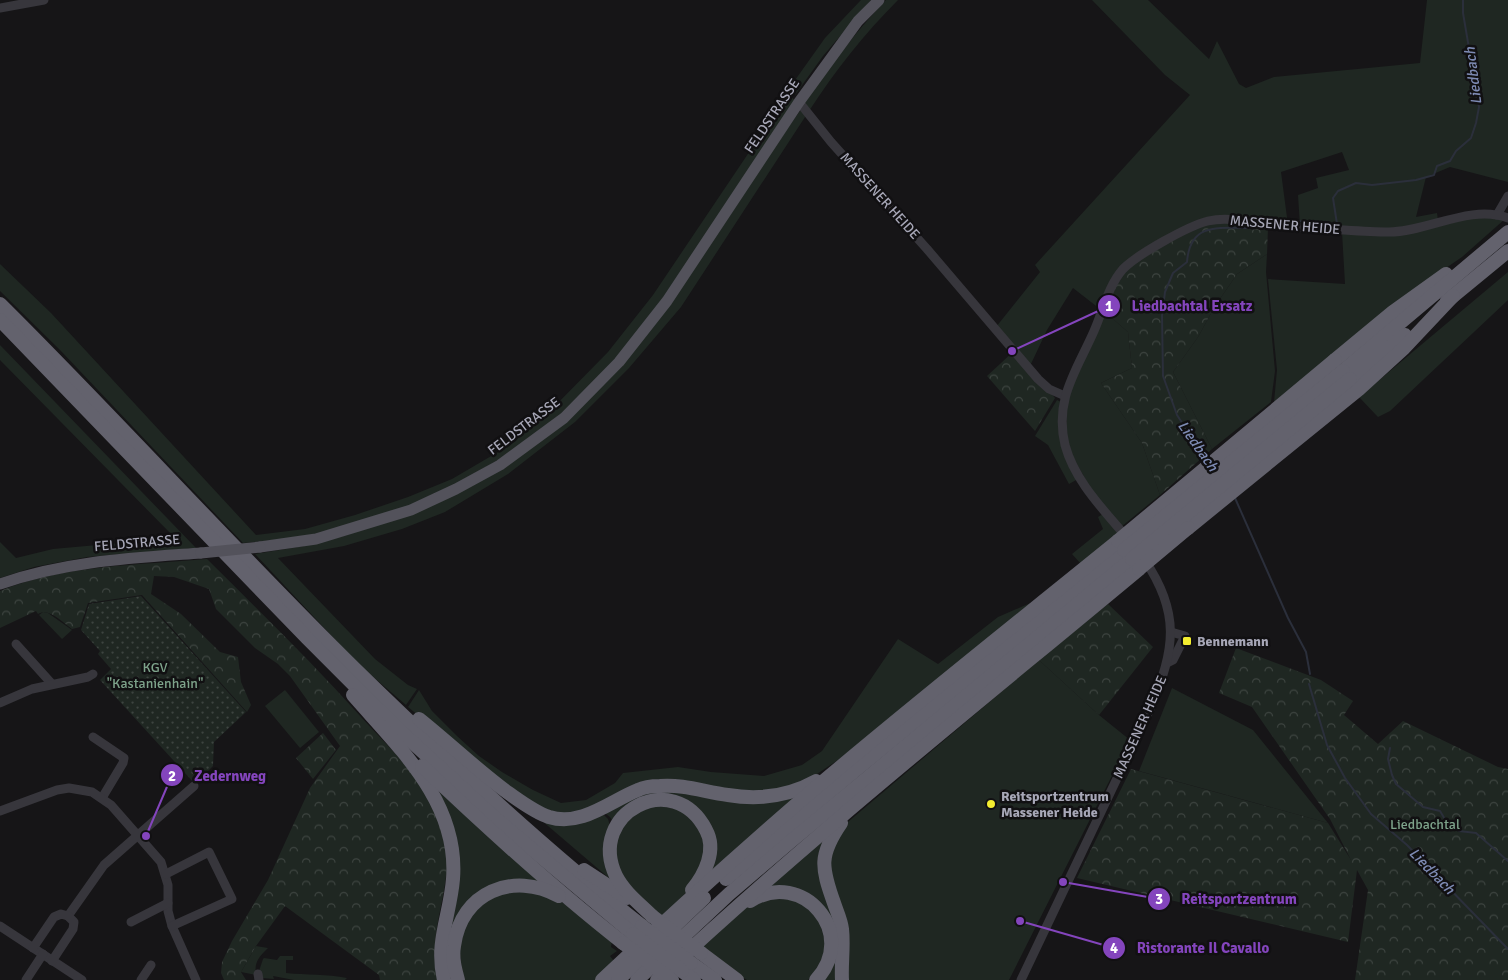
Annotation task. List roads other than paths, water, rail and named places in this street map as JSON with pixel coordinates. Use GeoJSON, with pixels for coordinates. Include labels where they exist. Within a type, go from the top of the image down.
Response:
{"type":"FeatureCollection","features":[{"type":"Feature","properties":{"kind":"highway"},"geometry":{"type":"LineString","coordinates":[[637,980],[729,894],[790,842],[1128,555],[1347,375],[1392,312],[1504,236]]}},
{"type":"Feature","properties":{"kind":"highway"},"geometry":{"type":"LineString","coordinates":[[618,980],[712,891],[777,836],[1128,555],[1347,375],[1453,296],[1508,251]]}},
{"type":"Feature","properties":{"kind":"highway"},"geometry":{"type":"LineString","coordinates":[[0,304],[353,667],[484,791],[694,980]]}},
{"type":"Feature","properties":{"kind":"highway"},"geometry":{"type":"LineString","coordinates":[[0,320],[307,638],[399,730],[496,819],[637,930],[682,971],[715,980]]}},
{"type":"Feature","properties":{"kind":"highway"},"geometry":{"type":"LineString","coordinates":[[353,667],[445,740],[490,779],[526,805],[550,817],[570,819],[593,814],[640,789],[662,785],[689,787],[727,795],[752,797],[784,794],[815,782],[842,765],[1128,555]]}},
{"type":"Feature","properties":{"kind":"highway"},"geometry":{"type":"LineString","coordinates":[[658,980],[728,914],[868,794],[1128,555]]}},
{"type":"Feature","properties":{"kind":"highway"},"geometry":{"type":"LineString","coordinates":[[307,638],[422,776],[437,800],[449,831],[452,850],[453,879],[440,948],[444,980]]}},
{"type":"Feature","properties":{"kind":"highway"},"geometry":{"type":"LineString","coordinates":[[375,721],[489,831],[582,911]]}},
{"type":"Feature","properties":{"kind":"highway"},"geometry":{"type":"LineString","coordinates":[[602,980],[669,917],[842,765]]}},
{"type":"Feature","properties":{"kind":"highway"},"geometry":{"type":"LineString","coordinates":[[842,980],[842,927],[825,879],[824,863],[826,848],[830,838],[843,819],[868,794]]}},
{"type":"Feature","properties":{"kind":"highway"},"geometry":{"type":"LineString","coordinates":[[637,930],[630,894],[617,878],[610,853],[613,833],[618,822],[633,808],[648,801],[657,800],[679,803],[697,816],[708,834],[710,844],[710,853],[702,876],[669,917]]}},
{"type":"Feature","properties":{"kind":"highway"},"geometry":{"type":"LineString","coordinates":[[458,980],[453,947],[457,932],[468,910],[490,892],[515,885],[538,887],[550,891],[582,911],[637,930]]}},
{"type":"Feature","properties":{"kind":"highway"},"geometry":{"type":"LineString","coordinates":[[728,914],[756,896],[770,893],[798,894],[814,904],[825,918],[830,932],[831,948],[828,964],[816,980]]}},
{"type":"Feature","properties":{"kind":"highway"},"geometry":{"type":"LineString","coordinates":[[682,971],[736,978]]}},
{"type":"Feature","properties":{"kind":"main road","name":"FELDSTRASSE"},"geometry":{"type":"LineString","coordinates":[[0,584],[73,564],[260,547],[316,538],[410,510],[456,489],[500,464],[564,418],[619,362],[668,302],[798,102],[858,22],[879,0]]}},
{"type":"Feature","properties":{"kind":"street"},"geometry":{"type":"LineString","coordinates":[[0,8],[44,0]]}},
{"type":"Feature","properties":{"kind":"street","name":"MASSENER HEIDE"},"geometry":{"type":"LineString","coordinates":[[798,102],[831,142],[938,260],[1038,379],[1049,389],[1065,396]]}},
{"type":"Feature","properties":{"kind":"street"},"geometry":{"type":"LineString","coordinates":[[1497,214],[1508,196]]}},
{"type":"Feature","properties":{"kind":"street","name":"MASSENER HEIDE"},"geometry":{"type":"LineString","coordinates":[[1021,980],[1151,708],[1167,663],[1171,632],[1164,596],[1154,574],[1137,549],[1088,491],[1070,458],[1062,428],[1065,396],[1070,381],[1119,274],[1130,263],[1181,231],[1218,219],[1236,219],[1304,229],[1388,232],[1411,230],[1439,221],[1475,215],[1497,214],[1508,218]]}},
{"type":"Feature","properties":{"kind":"street","name":"MASSENER HEIDE"},"geometry":{"type":"LineString","coordinates":[[1167,663],[1173,660],[1185,636],[1171,632]]}},
{"type":"Feature","properties":{"kind":"street"},"geometry":{"type":"LineString","coordinates":[[16,644],[52,684]]}},
{"type":"Feature","properties":{"kind":"street"},"geometry":{"type":"LineString","coordinates":[[0,703],[32,689],[88,677],[93,674]]}},
{"type":"Feature","properties":{"kind":"street"},"geometry":{"type":"LineString","coordinates":[[93,737],[124,758],[102,798]]}},
{"type":"Feature","properties":{"kind":"street"},"geometry":{"type":"LineString","coordinates":[[68,916],[104,864],[194,786]]}},
{"type":"Feature","properties":{"kind":"street"},"geometry":{"type":"LineString","coordinates":[[0,811],[57,790],[69,788],[82,789],[102,798],[111,805],[161,862],[168,885],[168,903],[172,926],[196,980]]}},
{"type":"Feature","properties":{"kind":"street"},"geometry":{"type":"LineString","coordinates":[[166,874],[209,852],[232,899],[172,926]]}},
{"type":"Feature","properties":{"kind":"street"},"geometry":{"type":"LineString","coordinates":[[131,922],[168,903]]}},
{"type":"Feature","properties":{"kind":"street"},"geometry":{"type":"LineString","coordinates":[[33,948],[54,917],[61,914],[68,916],[74,922],[73,929],[52,961]]}},
{"type":"Feature","properties":{"kind":"street"},"geometry":{"type":"LineString","coordinates":[[0,926],[82,980]]}},
{"type":"Feature","properties":{"kind":"street"},"geometry":{"type":"LineString","coordinates":[[26,980],[43,954]]}},
{"type":"Feature","properties":{"kind":"street"},"geometry":{"type":"LineString","coordinates":[[141,980],[151,965]]}},
{"type":"Feature","properties":{"kind":"waterway","name":"Liedbach"},"geometry":{"type":"LineString","coordinates":[[1332,223],[1337,224],[1333,198],[1338,191],[1356,183],[1372,185],[1416,180],[1434,175],[1437,166],[1450,161],[1456,151],[1471,138],[1479,107],[1463,13],[1463,0]]}},
{"type":"Feature","properties":{"kind":"waterway","name":"Liedbach"},"geometry":{"type":"LineString","coordinates":[[1255,218],[1290,221]]}},
{"type":"Feature","properties":{"kind":"waterway","name":"Liedbach"},"geometry":{"type":"LineString","coordinates":[[1296,221],[1327,223]]}},
{"type":"Feature","properties":{"kind":"waterway","name":"Liedbach"},"geometry":{"type":"LineString","coordinates":[[1206,460],[1177,415],[1163,376],[1162,316],[1165,292],[1173,273],[1187,262],[1189,249],[1200,234],[1217,228],[1251,228]]}},
{"type":"Feature","properties":{"kind":"waterway","name":"Liedbach"},"geometry":{"type":"LineString","coordinates":[[1235,498],[1288,618],[1306,652],[1310,674]]}},
{"type":"Feature","properties":{"kind":"waterway","name":"Liedbach"},"geometry":{"type":"LineString","coordinates":[[1309,684],[1327,745],[1345,778],[1371,814],[1407,845],[1508,949]]}},
{"type":"Feature","properties":{"kind":"waterway"},"geometry":{"type":"LineString","coordinates":[[1390,748],[1388,759],[1396,784],[1423,807],[1440,811],[1446,821],[1459,831],[1476,833],[1508,861]]}},
{"type":"Feature","properties":{"kind":"place","name":"Liedbachtal Ersatz"},"geometry":{"type":"Point","coordinates":[1012,351]}},
{"type":"Feature","properties":{"kind":"place","name":"Bennemann"},"geometry":{"type":"Point","coordinates":[1187,641]}},
{"type":"Feature","properties":{"kind":"place","name":"Reitsportzentrum Massener Heide"},"geometry":{"type":"Point","coordinates":[991,804]}},
{"type":"Feature","properties":{"kind":"place","name":"Zedernweg"},"geometry":{"type":"Point","coordinates":[146,836]}},
{"type":"Feature","properties":{"kind":"place","name":"Reitsportzentrum"},"geometry":{"type":"Point","coordinates":[1063,882]}},
{"type":"Feature","properties":{"kind":"place","name":"Ristorante Il Cavallo"},"geometry":{"type":"Point","coordinates":[1020,921]}},
{"type":"Feature","properties":{"kind":"park label","name":"KGV \"Kastanienhain\""},"geometry":{"type":"Point","coordinates":[155,676]}},
{"type":"Feature","properties":{"kind":"park label","name":"Liedbachtal"},"geometry":{"type":"Point","coordinates":[1425,824]}}]}
